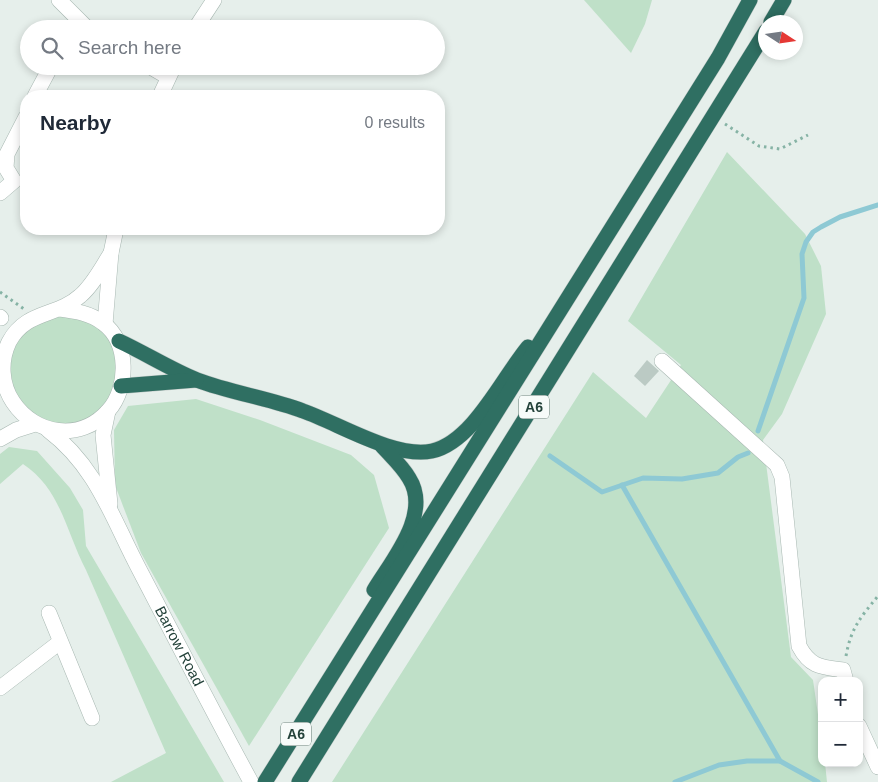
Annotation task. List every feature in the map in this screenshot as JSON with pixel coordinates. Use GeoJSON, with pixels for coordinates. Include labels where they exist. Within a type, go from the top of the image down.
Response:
{"type":"FeatureCollection","features":[{"type":"Feature","properties":{"kind":"highway","name":"A6"},"geometry":{"type":"LineString","coordinates":[[266,782],[718,58],[750,0]]}},
{"type":"Feature","properties":{"kind":"highway"},"geometry":{"type":"LineString","coordinates":[[775,15],[784,0]]}},
{"type":"Feature","properties":{"kind":"highway","name":"A6"},"geometry":{"type":"LineString","coordinates":[[299,782],[758,44]]}},
{"type":"Feature","properties":{"kind":"highway"},"geometry":{"type":"LineString","coordinates":[[119,340],[197,380],[302,410],[347,428],[382,446],[408,451],[432,451],[454,441],[479,416],[519,357],[569,298]]}},
{"type":"Feature","properties":{"kind":"highway"},"geometry":{"type":"LineString","coordinates":[[121,386],[197,380]]}},
{"type":"Feature","properties":{"kind":"highway"},"geometry":{"type":"LineString","coordinates":[[326,687],[368,602],[406,536],[415,513],[416,495],[410,479],[382,446]]}},
{"type":"Feature","properties":{"kind":"street"},"geometry":{"type":"LineString","coordinates":[[59,0],[77,20]]}},
{"type":"Feature","properties":{"kind":"street"},"geometry":{"type":"LineString","coordinates":[[201,20],[214,0]]}},
{"type":"Feature","properties":{"kind":"street"},"geometry":{"type":"LineString","coordinates":[[38,90],[46,75]]}},
{"type":"Feature","properties":{"kind":"street"},"geometry":{"type":"LineString","coordinates":[[163,90],[169,75]]}},
{"type":"Feature","properties":{"kind":"street"},"geometry":{"type":"LineString","coordinates":[[0,193],[14,181],[6,168],[4,153],[20,127]]}},
{"type":"Feature","properties":{"kind":"street"},"geometry":{"type":"LineString","coordinates":[[105,324],[111,253],[115,235]]}},
{"type":"Feature","properties":{"kind":"street"},"geometry":{"type":"LineString","coordinates":[[42,427],[13,402],[1,378],[3,355],[17,329],[34,316],[60,309],[81,296],[111,253]]}},
{"type":"Feature","properties":{"kind":"street"},"geometry":{"type":"LineString","coordinates":[[0,439],[16,430],[42,427],[68,431],[91,425],[108,412],[121,386],[123,370],[119,340],[105,324],[87,314],[60,309]]}},
{"type":"Feature","properties":{"kind":"street"},"geometry":{"type":"LineString","coordinates":[[662,361],[777,465],[782,477],[799,646],[806,659],[844,675]]}},
{"type":"Feature","properties":{"kind":"street","name":"Barrow Road"},"geometry":{"type":"LineString","coordinates":[[108,412],[103,435],[111,508]]}},
{"type":"Feature","properties":{"kind":"street","name":"Barrow Road"},"geometry":{"type":"LineString","coordinates":[[42,427],[67,444],[84,465],[111,508],[132,558],[249,778]]}},
{"type":"Feature","properties":{"kind":"street"},"geometry":{"type":"LineString","coordinates":[[49,613],[92,718]]}},
{"type":"Feature","properties":{"kind":"street"},"geometry":{"type":"LineString","coordinates":[[0,688],[60,642]]}},
{"type":"Feature","properties":{"kind":"street"},"geometry":{"type":"LineString","coordinates":[[863,735],[878,767]]}},
{"type":"Feature","properties":{"kind":"path"},"geometry":{"type":"LineString","coordinates":[[714,117],[760,146],[780,149],[808,135]]}},
{"type":"Feature","properties":{"kind":"path"},"geometry":{"type":"LineString","coordinates":[[0,292],[34,316]]}},
{"type":"Feature","properties":{"kind":"path"},"geometry":{"type":"LineString","coordinates":[[844,675],[850,636],[860,618],[878,596]]}},
{"type":"Feature","properties":{"kind":"green space"},"geometry":{"type":"Polygon","coordinates":[[[584,0],[652,0],[645,24],[631,53],[584,0]]]}},
{"type":"Feature","properties":{"kind":"green space"},"geometry":{"type":"Polygon","coordinates":[[[727,152],[805,234],[821,266],[826,314],[782,414],[763,440],[791,657],[813,680],[818,714],[818,767],[825,767],[827,782],[332,782],[593,372],[646,418],[681,365],[628,321],[727,152]]]}},
{"type":"Feature","properties":{"kind":"green space"},"geometry":{"type":"Polygon","coordinates":[[[76,311],[119,341],[114,401],[68,431],[19,410],[3,355],[17,329],[76,311]]]}},
{"type":"Feature","properties":{"kind":"green space"},"geometry":{"type":"Polygon","coordinates":[[[196,399],[260,420],[351,455],[374,475],[389,528],[249,746],[141,553],[115,485],[114,430],[128,406],[196,399]]]}},
{"type":"Feature","properties":{"kind":"green space"},"geometry":{"type":"Polygon","coordinates":[[[9,447],[37,451],[70,488],[83,510],[86,546],[224,782],[111,782],[166,753],[61,512],[46,486],[36,474],[23,464],[0,484],[0,454],[9,447]]]}},
{"type":"Feature","properties":{"kind":"building"},"geometry":{"type":"Polygon","coordinates":[[[647,360],[659,371],[645,386],[634,376],[647,360]]]}},
{"type":"Feature","properties":{"kind":"waterway"},"geometry":{"type":"LineString","coordinates":[[758,431],[804,298],[802,254],[806,242],[813,232],[840,217],[878,205]]}},
{"type":"Feature","properties":{"kind":"waterway"},"geometry":{"type":"LineString","coordinates":[[550,456],[602,492],[643,478],[682,479],[718,473],[738,457],[748,453]]}},
{"type":"Feature","properties":{"kind":"waterway"},"geometry":{"type":"LineString","coordinates":[[622,485],[780,761]]}},
{"type":"Feature","properties":{"kind":"waterway"},"geometry":{"type":"LineString","coordinates":[[675,782],[719,765],[747,761],[780,761],[818,782]]}}]}
